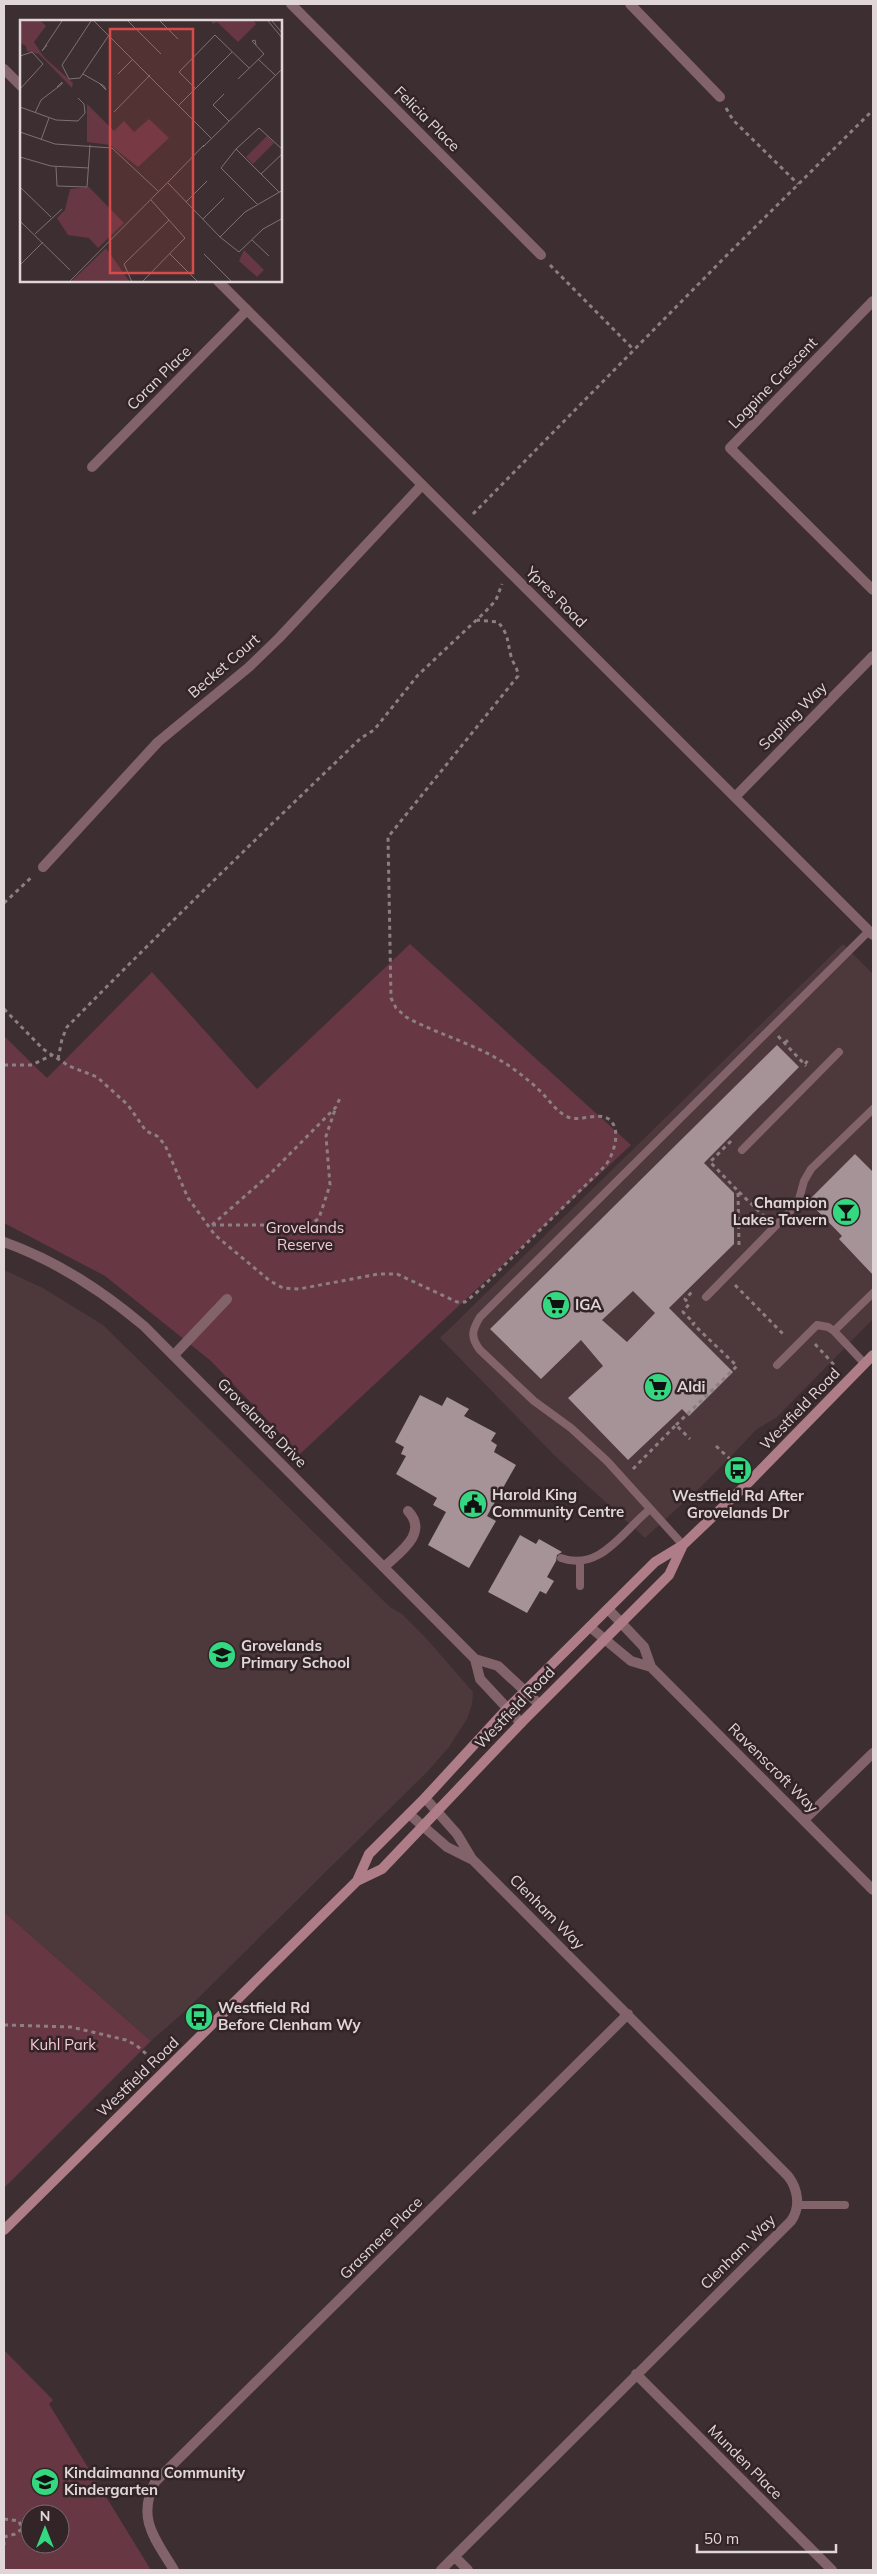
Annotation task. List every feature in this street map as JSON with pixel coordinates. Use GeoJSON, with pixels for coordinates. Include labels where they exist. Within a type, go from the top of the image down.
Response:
{"type":"FeatureCollection","features":[{"type":"Feature","properties":{"kind":"main road","name":"Westfield Road"},"geometry":{"type":"LineString","coordinates":[[357,1881],[369,1854],[426,1798],[507,1709],[655,1562],[683,1546],[748,1483],[873,1355]]}},
{"type":"Feature","properties":{"kind":"main road","name":"Westfield Road"},"geometry":{"type":"LineString","coordinates":[[4,2230],[357,1881],[382,1868],[439,1811],[539,1704],[669,1575],[683,1546]]}},
{"type":"Feature","properties":{"kind":"street","name":"Felicia Place"},"geometry":{"type":"LineString","coordinates":[[291,4],[542,255]]}},
{"type":"Feature","properties":{"kind":"street"},"geometry":{"type":"LineString","coordinates":[[630,4],[720,97]]}},
{"type":"Feature","properties":{"kind":"street"},"geometry":{"type":"LineString","coordinates":[[4,69],[20,85]]}},
{"type":"Feature","properties":{"kind":"street","name":"Ypres Road"},"geometry":{"type":"LineString","coordinates":[[219,282],[871,933]]}},
{"type":"Feature","properties":{"kind":"street","name":"Logpine Crescent"},"geometry":{"type":"LineString","coordinates":[[873,301],[730,448],[873,590]]}},
{"type":"Feature","properties":{"kind":"street","name":"Coran Place"},"geometry":{"type":"LineString","coordinates":[[92,467],[247,310]]}},
{"type":"Feature","properties":{"kind":"street","name":"Becket Court"},"geometry":{"type":"LineString","coordinates":[[43,867],[158,742],[249,667],[279,638],[422,485]]}},
{"type":"Feature","properties":{"kind":"street","name":"Sapling Way"},"geometry":{"type":"LineString","coordinates":[[735,797],[873,656]]}},
{"type":"Feature","properties":{"kind":"street","name":"Grovelands Drive"},"geometry":{"type":"LineString","coordinates":[[4,1242],[50,1262],[89,1284],[144,1326],[475,1659],[498,1666],[539,1704]]}},
{"type":"Feature","properties":{"kind":"street"},"geometry":{"type":"LineString","coordinates":[[174,1355],[227,1299]]}},
{"type":"Feature","properties":{"kind":"street"},"geometry":{"type":"LineString","coordinates":[[384,1567],[411,1540],[416,1532],[414,1518],[408,1511]]}},
{"type":"Feature","properties":{"kind":"street","name":"Ravenscroft Way"},"geometry":{"type":"LineString","coordinates":[[608,1610],[644,1647],[651,1667],[873,1890]]}},
{"type":"Feature","properties":{"kind":"street","name":"Ravenscroft Way"},"geometry":{"type":"LineString","coordinates":[[590,1627],[631,1662],[651,1667]]}},
{"type":"Feature","properties":{"kind":"street","name":"Grovelands Drive"},"geometry":{"type":"LineString","coordinates":[[475,1659],[480,1679],[521,1723]]}},
{"type":"Feature","properties":{"kind":"street"},"geometry":{"type":"LineString","coordinates":[[804,1820],[873,1753]]}},
{"type":"Feature","properties":{"kind":"street","name":"Clenham Way"},"geometry":{"type":"LineString","coordinates":[[426,1798],[457,1834],[472,1859],[788,2176],[796,2192],[797,2206],[791,2220],[441,2570]]}},
{"type":"Feature","properties":{"kind":"street","name":"Clenham Way"},"geometry":{"type":"LineString","coordinates":[[410,1814],[422,1827],[447,1847],[472,1859]]}},
{"type":"Feature","properties":{"kind":"street","name":"Grasmere Place"},"geometry":{"type":"LineString","coordinates":[[174,2570],[149,2526],[147,2502],[155,2482],[628,2014]]}},
{"type":"Feature","properties":{"kind":"street","name":"Munden Place"},"geometry":{"type":"LineString","coordinates":[[636,2374],[832,2570]]}},
{"type":"Feature","properties":{"kind":"street"},"geometry":{"type":"LineString","coordinates":[[455,2556],[468,2570]]}},
{"type":"Feature","properties":{"kind":"lane"},"geometry":{"type":"LineString","coordinates":[[683,1546],[649,1510],[644,1500],[607,1462],[570,1428],[534,1401],[480,1350],[473,1340],[473,1328],[480,1317],[871,933]]}},
{"type":"Feature","properties":{"kind":"lane"},"geometry":{"type":"LineString","coordinates":[[742,1150],[840,1052]]}},
{"type":"Feature","properties":{"kind":"lane"},"geometry":{"type":"LineString","coordinates":[[706,1297],[798,1203],[804,1180],[816,1163],[873,1109]]}},
{"type":"Feature","properties":{"kind":"lane"},"geometry":{"type":"LineString","coordinates":[[834,1331],[873,1294]]}},
{"type":"Feature","properties":{"kind":"lane"},"geometry":{"type":"LineString","coordinates":[[777,1364],[817,1325],[828,1327],[834,1331],[865,1364]]}},
{"type":"Feature","properties":{"kind":"lane"},"geometry":{"type":"LineString","coordinates":[[561,1558],[580,1562],[602,1553],[649,1510]]}},
{"type":"Feature","properties":{"kind":"lane"},"geometry":{"type":"LineString","coordinates":[[580,1562],[580,1586]]}},
{"type":"Feature","properties":{"kind":"lane"},"geometry":{"type":"LineString","coordinates":[[797,2206],[845,2205]]}},
{"type":"Feature","properties":{"kind":"path"},"geometry":{"type":"LineString","coordinates":[[720,97],[733,120],[798,184]]}},
{"type":"Feature","properties":{"kind":"path"},"geometry":{"type":"LineString","coordinates":[[473,514],[873,110]]}},
{"type":"Feature","properties":{"kind":"path"},"geometry":{"type":"LineString","coordinates":[[542,255],[634,350]]}},
{"type":"Feature","properties":{"kind":"path"},"geometry":{"type":"LineString","coordinates":[[58,1059],[62,1039],[68,1027],[143,949],[279,816],[361,738],[374,730],[418,675],[496,600],[503,583]]}},
{"type":"Feature","properties":{"kind":"path"},"geometry":{"type":"LineString","coordinates":[[4,1009],[52,1055],[68,1066],[96,1077],[128,1105],[146,1131],[157,1136],[165,1144],[188,1198],[211,1226],[270,1281],[283,1288],[299,1288],[388,1273],[409,1279],[449,1299],[465,1302],[611,1159],[614,1149],[613,1125],[609,1119],[602,1117],[573,1120],[567,1117],[551,1106],[536,1087],[502,1061],[406,1016],[396,1008],[391,998],[388,836],[518,676],[518,668],[511,656],[508,636],[504,630],[498,622],[483,618],[477,620]]}},
{"type":"Feature","properties":{"kind":"path"},"geometry":{"type":"LineString","coordinates":[[4,903],[43,867]]}},
{"type":"Feature","properties":{"kind":"path"},"geometry":{"type":"LineString","coordinates":[[778,1036],[805,1064]]}},
{"type":"Feature","properties":{"kind":"path"},"geometry":{"type":"LineString","coordinates":[[785,1043],[790,1038]]}},
{"type":"Feature","properties":{"kind":"path"},"geometry":{"type":"LineString","coordinates":[[4,1065],[32,1066],[52,1055]]}},
{"type":"Feature","properties":{"kind":"path"},"geometry":{"type":"LineString","coordinates":[[800,1072],[807,1066],[805,1064],[809,1059]]}},
{"type":"Feature","properties":{"kind":"path"},"geometry":{"type":"LineString","coordinates":[[211,1226],[263,1224],[282,1228],[313,1223],[319,1218],[330,1185],[326,1136],[340,1098]]}},
{"type":"Feature","properties":{"kind":"path"},"geometry":{"type":"LineString","coordinates":[[211,1226],[269,1175],[336,1107]]}},
{"type":"Feature","properties":{"kind":"path"},"geometry":{"type":"LineString","coordinates":[[738,1135],[710,1162],[765,1217],[760,1222]]}},
{"type":"Feature","properties":{"kind":"path"},"geometry":{"type":"LineString","coordinates":[[738,1191],[740,1244]]}},
{"type":"Feature","properties":{"kind":"path"},"geometry":{"type":"LineString","coordinates":[[755,1207],[758,1204]]}},
{"type":"Feature","properties":{"kind":"path"},"geometry":{"type":"LineString","coordinates":[[734,1250],[745,1239]]}},
{"type":"Feature","properties":{"kind":"path"},"geometry":{"type":"LineString","coordinates":[[733,1283],[785,1336]]}},
{"type":"Feature","properties":{"kind":"path"},"geometry":{"type":"LineString","coordinates":[[633,1468],[737,1366],[692,1324],[694,1323],[683,1312],[689,1304],[685,1299],[698,1286]]}},
{"type":"Feature","properties":{"kind":"path"},"geometry":{"type":"LineString","coordinates":[[815,1344],[836,1367]]}},
{"type":"Feature","properties":{"kind":"path"},"geometry":{"type":"LineString","coordinates":[[676,1426],[690,1439]]}},
{"type":"Feature","properties":{"kind":"path"},"geometry":{"type":"LineString","coordinates":[[716,1446],[732,1462]]}},
{"type":"Feature","properties":{"kind":"path"},"geometry":{"type":"LineString","coordinates":[[4,2025],[71,2027],[126,2040],[136,2044],[152,2059]]}},
{"type":"Feature","properties":{"kind":"path"},"geometry":{"type":"LineString","coordinates":[[4,2519],[19,2521],[22,2529],[15,2534],[4,2536]]}},
{"type":"Feature","properties":{"kind":"shaded area"},"geometry":{"type":"Polygon","coordinates":[[[843,944],[873,974],[873,1319],[776,1418],[757,1429],[705,1483],[645,1538],[555,1456],[440,1338],[843,944]]]}},
{"type":"Feature","properties":{"kind":"shaded area","name":"Grovelands Primary School"},"geometry":{"type":"Polygon","coordinates":[[[4,1270],[43,1288],[103,1325],[390,1607],[402,1614],[425,1637],[473,1692],[472,1705],[467,1719],[449,1747],[428,1771],[183,2013],[151,2041],[4,1912],[4,1270]]]}},
{"type":"Feature","properties":{"kind":"green space","name":"Grovelands Reserve"},"geometry":{"type":"Polygon","coordinates":[[[410,944],[631,1145],[300,1454],[211,1361],[105,1276],[4,1223],[4,1036],[47,1078],[152,972],[257,1089],[410,944]]]}},
{"type":"Feature","properties":{"kind":"green space","name":"Kuhl Park"},"geometry":{"type":"Polygon","coordinates":[[[4,1912],[151,2041],[4,2188],[4,1912]]]}},
{"type":"Feature","properties":{"kind":"green space","name":"Kindaimanna Community Kindergarten"},"geometry":{"type":"Polygon","coordinates":[[[4,2350],[53,2400],[49,2404],[151,2570],[4,2570],[4,2350]]]}},
{"type":"Feature","properties":{"kind":"building"},"geometry":{"type":"Polygon","coordinates":[[[777,1045],[799,1067],[704,1163],[734,1193],[734,1244],[669,1308],[733,1372],[689,1416],[682,1409],[628,1460],[568,1398],[603,1366],[581,1340],[541,1379],[490,1329],[777,1045]],[[633,1291],[602,1320],[627,1342],[655,1313],[633,1291]]]}},
{"type":"Feature","properties":{"kind":"building","name":"Champion Lakes Tavern"},"geometry":{"type":"Polygon","coordinates":[[[855,1154],[873,1172],[873,1275],[839,1239],[842,1236],[808,1201],[855,1154]]]}},
{"type":"Feature","properties":{"kind":"building","name":"Harold King Community Centre"},"geometry":{"type":"Polygon","coordinates":[[[420,1395],[442,1406],[447,1397],[469,1409],[464,1416],[496,1433],[491,1441],[497,1445],[494,1452],[516,1465],[487,1516],[496,1521],[469,1568],[428,1545],[446,1512],[433,1505],[437,1498],[396,1474],[406,1456],[401,1454],[404,1447],[395,1442],[420,1395]]]}},
{"type":"Feature","properties":{"kind":"building"},"geometry":{"type":"Polygon","coordinates":[[[520,1535],[536,1544],[539,1539],[562,1552],[557,1555],[556,1561],[547,1577],[554,1581],[546,1594],[540,1591],[527,1613],[488,1592],[520,1535]]]}},
{"type":"Feature","properties":{"kind":"place","name":"Champion Lakes Tavern"},"geometry":{"type":"Point","coordinates":[846,1212]}},
{"type":"Feature","properties":{"kind":"place","name":"IGA"},"geometry":{"type":"Point","coordinates":[556,1305]}},
{"type":"Feature","properties":{"kind":"place","name":"Aldi"},"geometry":{"type":"Point","coordinates":[658,1387]}},
{"type":"Feature","properties":{"kind":"place","name":"Westfield Rd After Grovelands Dr"},"geometry":{"type":"Point","coordinates":[738,1470]}},
{"type":"Feature","properties":{"kind":"place","name":"Harold King Community Centre"},"geometry":{"type":"Point","coordinates":[473,1504]}},
{"type":"Feature","properties":{"kind":"place","name":"Grovelands Primary School"},"geometry":{"type":"Point","coordinates":[222,1655]}},
{"type":"Feature","properties":{"kind":"place","name":"Westfield Rd Before Clenham Wy"},"geometry":{"type":"Point","coordinates":[199,2017]}},
{"type":"Feature","properties":{"kind":"place","name":"Kindaimanna Community Kindergarten"},"geometry":{"type":"Point","coordinates":[45,2482]}}]}
